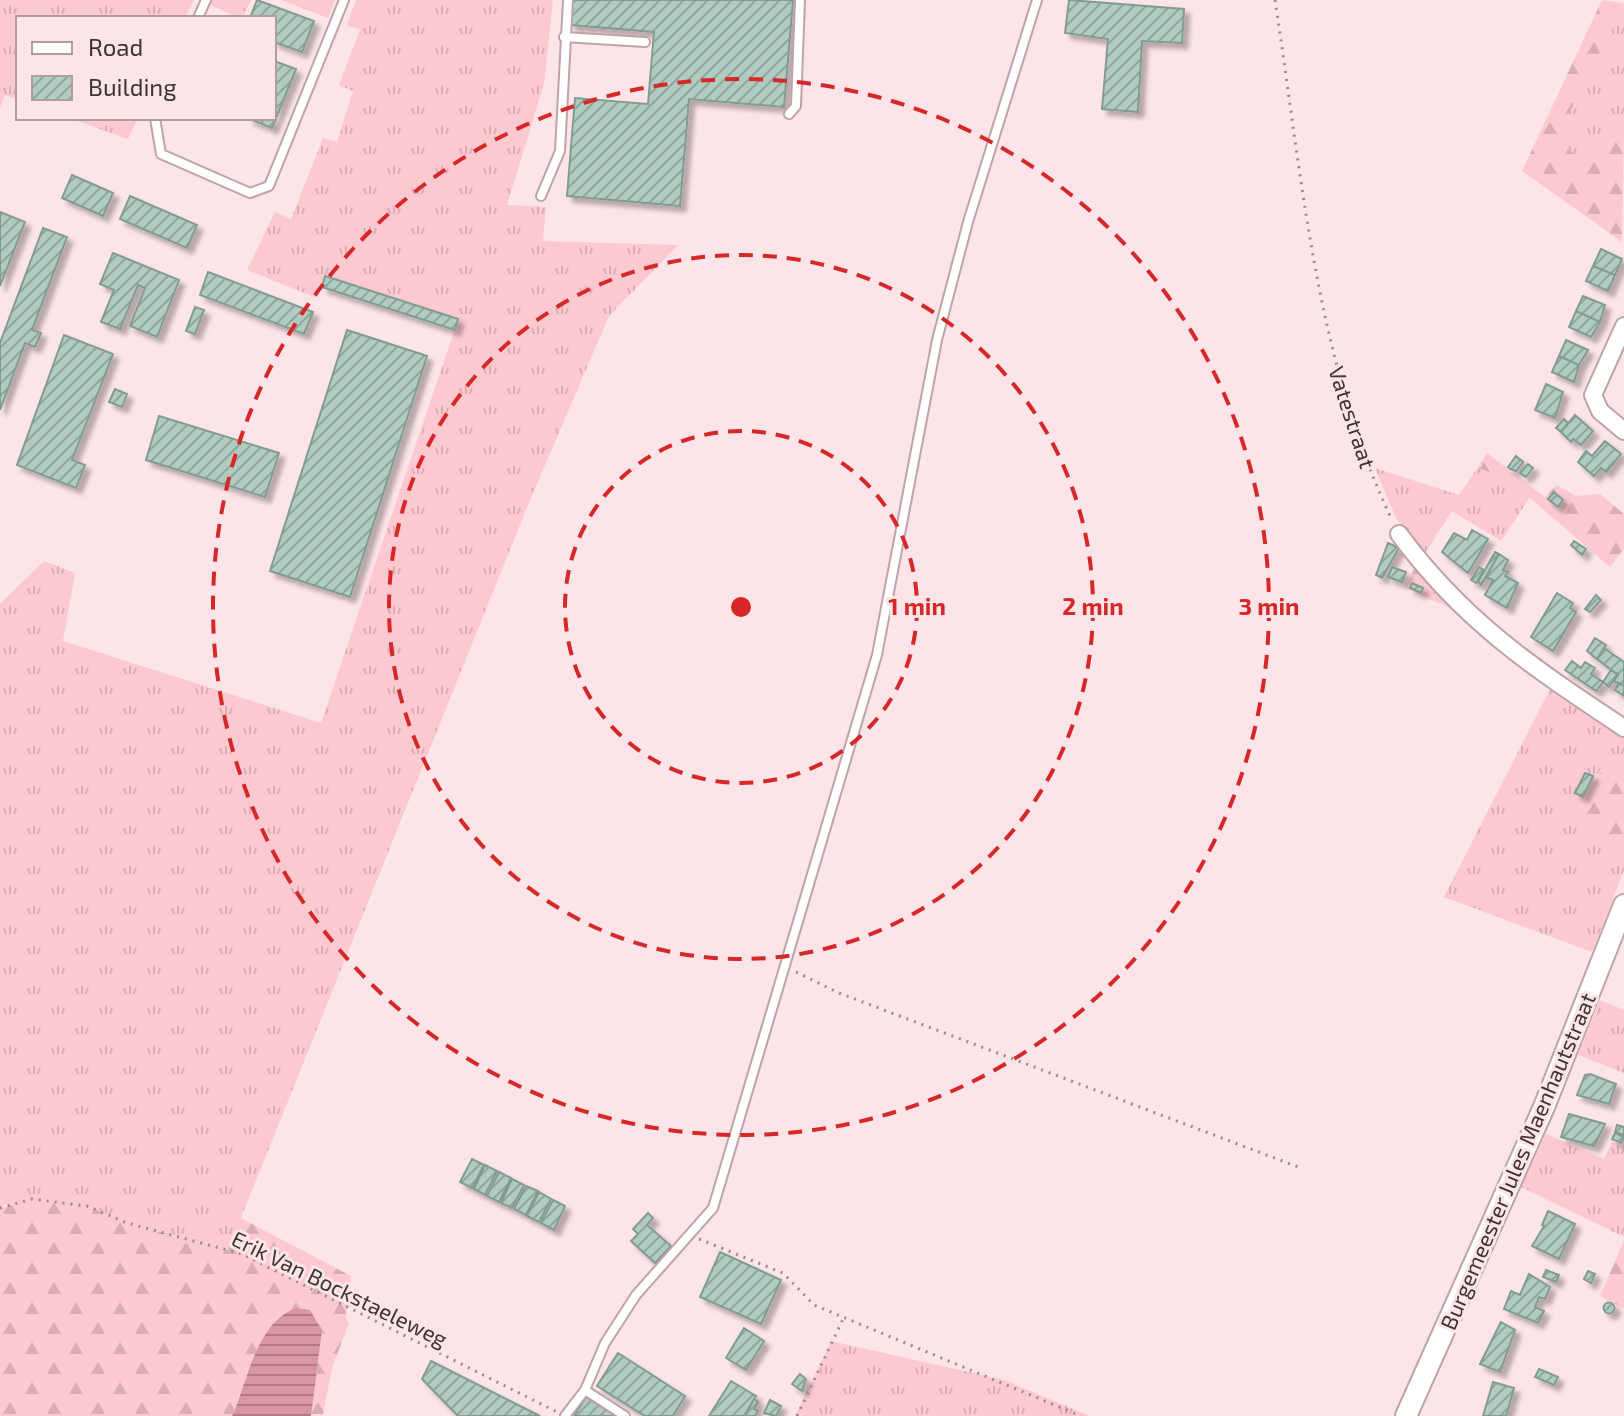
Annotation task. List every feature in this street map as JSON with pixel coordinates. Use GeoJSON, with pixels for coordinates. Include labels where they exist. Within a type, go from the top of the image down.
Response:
{"type":"FeatureCollection","features":[{"type":"Feature","properties":{"kind":"street"},"geometry":{"type":"LineString","coordinates":[[1624,326],[1593,395],[1600,411],[1624,431]]}},
{"type":"Feature","properties":{"kind":"street"},"geometry":{"type":"LineString","coordinates":[[1399,534],[1438,584],[1483,629],[1624,728]]}},
{"type":"Feature","properties":{"kind":"street","name":"Burgemeester Jules Maenhautstraat"},"geometry":{"type":"LineString","coordinates":[[1406,1416],[1544,1107],[1624,905]]}},
{"type":"Feature","properties":{"kind":"lane"},"geometry":{"type":"LineString","coordinates":[[155,120],[161,154],[250,193],[269,186],[344,0]]}},
{"type":"Feature","properties":{"kind":"lane"},"geometry":{"type":"LineString","coordinates":[[541,196],[560,151],[568,0]]}},
{"type":"Feature","properties":{"kind":"lane"},"geometry":{"type":"LineString","coordinates":[[789,114],[796,106],[800,0]]}},
{"type":"Feature","properties":{"kind":"lane"},"geometry":{"type":"LineString","coordinates":[[565,1416],[585,1390],[605,1343],[636,1295],[713,1208],[877,655],[937,340],[968,222],[1037,0]]}},
{"type":"Feature","properties":{"kind":"lane"},"geometry":{"type":"LineString","coordinates":[[564,37],[645,42]]}},
{"type":"Feature","properties":{"kind":"lane"},"geometry":{"type":"LineString","coordinates":[[585,1390],[625,1416]]}},
{"type":"Feature","properties":{"kind":"path","name":"Vatestraat"},"geometry":{"type":"LineString","coordinates":[[1275,0],[1321,301],[1372,476],[1399,534]]}},
{"type":"Feature","properties":{"kind":"path"},"geometry":{"type":"LineString","coordinates":[[786,966],[839,993],[1301,1168]]}},
{"type":"Feature","properties":{"kind":"path","name":"Erik Van Bockstaeleweg"},"geometry":{"type":"LineString","coordinates":[[0,1208],[32,1199],[87,1206],[127,1223],[242,1254],[565,1416]]}},
{"type":"Feature","properties":{"kind":"path"},"geometry":{"type":"LineString","coordinates":[[690,1235],[783,1273],[814,1305],[1081,1416]]}},
{"type":"Feature","properties":{"kind":"path"},"geometry":{"type":"LineString","coordinates":[[797,1416],[844,1317]]}},
{"type":"Feature","properties":{"kind":"green space"},"geometry":{"type":"Polygon","coordinates":[[[0,0],[194,0],[186,16],[16,16],[16,99],[5,95],[0,108],[0,0]]]}},
{"type":"Feature","properties":{"kind":"green space"},"geometry":{"type":"Polygon","coordinates":[[[211,0],[251,0],[243,16],[234,16],[209,4],[211,0]]]}},
{"type":"Feature","properties":{"kind":"green space"},"geometry":{"type":"Polygon","coordinates":[[[281,0],[335,0],[328,18],[281,0]]]}},
{"type":"Feature","properties":{"kind":"green space"},"geometry":{"type":"Polygon","coordinates":[[[356,0],[553,0],[544,84],[507,205],[546,207],[543,241],[678,245],[609,316],[530,500],[228,1250],[127,1223],[87,1206],[6,1204],[0,1208],[0,604],[44,561],[75,573],[63,641],[321,723],[458,320],[325,277],[317,298],[247,270],[275,212],[291,219],[323,138],[337,142],[353,91],[339,85],[360,30],[347,25],[356,0]]]}},
{"type":"Feature","properties":{"kind":"green space"},"geometry":{"type":"Polygon","coordinates":[[[1602,0],[1624,3],[1556,141],[1579,157],[1624,134],[1622,242],[1522,171],[1602,0]]]}},
{"type":"Feature","properties":{"kind":"green space"},"geometry":{"type":"Polygon","coordinates":[[[1624,3],[1624,134],[1579,157],[1556,141],[1624,3]]]}},
{"type":"Feature","properties":{"kind":"green space"},"geometry":{"type":"Polygon","coordinates":[[[75,120],[137,120],[128,139],[75,120]]]}},
{"type":"Feature","properties":{"kind":"green space"},"geometry":{"type":"Polygon","coordinates":[[[1487,453],[1545,497],[1557,485],[1576,496],[1600,494],[1624,514],[1624,549],[1610,567],[1516,486],[1478,467],[1487,453]]]}},
{"type":"Feature","properties":{"kind":"green space"},"geometry":{"type":"Polygon","coordinates":[[[1478,467],[1516,486],[1530,497],[1501,541],[1452,511],[1422,558],[1395,516],[1375,468],[1459,495],[1478,467]]]}},
{"type":"Feature","properties":{"kind":"green space"},"geometry":{"type":"Polygon","coordinates":[[[1416,565],[1452,609],[1405,588],[1416,565]]]}},
{"type":"Feature","properties":{"kind":"green space"},"geometry":{"type":"Polygon","coordinates":[[[1551,687],[1624,738],[1624,783],[1600,770],[1572,821],[1624,845],[1624,870],[1592,952],[1444,897],[1551,687]]]}},
{"type":"Feature","properties":{"kind":"green space"},"geometry":{"type":"Polygon","coordinates":[[[1601,770],[1624,783],[1624,845],[1572,821],[1601,770]]]}},
{"type":"Feature","properties":{"kind":"green space"},"geometry":{"type":"Polygon","coordinates":[[[1600,1000],[1624,1010],[1624,1073],[1578,1055],[1600,1000]]]}},
{"type":"Feature","properties":{"kind":"green space"},"geometry":{"type":"Polygon","coordinates":[[[1546,1134],[1604,1159],[1612,1141],[1624,1146],[1624,1237],[1521,1187],[1546,1134]]]}},
{"type":"Feature","properties":{"kind":"green space"},"geometry":{"type":"Polygon","coordinates":[[[32,1199],[87,1206],[127,1223],[228,1250],[239,1217],[351,1276],[346,1317],[349,1323],[332,1368],[323,1415],[311,1414],[322,1331],[253,1360],[232,1416],[0,1416],[0,1208],[32,1199]]]}},
{"type":"Feature","properties":{"kind":"green space"},"geometry":{"type":"Polygon","coordinates":[[[1624,1240],[1624,1309],[1600,1296],[1624,1240]]]}},
{"type":"Feature","properties":{"kind":"green space"},"geometry":{"type":"Polygon","coordinates":[[[831,1341],[1004,1380],[1090,1416],[795,1416],[831,1341]]]}},
{"type":"Feature","properties":{"kind":"shaded area"},"geometry":{"type":"Polygon","coordinates":[[[296,1308],[310,1310],[322,1331],[311,1416],[232,1416],[262,1340],[271,1326],[296,1308]]]}},
{"type":"Feature","properties":{"kind":"building"},"geometry":{"type":"Polygon","coordinates":[[[257,0],[314,21],[302,52],[276,43],[276,16],[251,16],[257,0]]]}},
{"type":"Feature","properties":{"kind":"building"},"geometry":{"type":"Polygon","coordinates":[[[572,0],[793,0],[784,107],[689,99],[680,206],[567,196],[575,98],[648,104],[654,32],[570,25],[572,0]]]}},
{"type":"Feature","properties":{"kind":"building"},"geometry":{"type":"Polygon","coordinates":[[[1069,0],[1184,9],[1182,43],[1142,41],[1138,112],[1102,109],[1108,39],[1065,33],[1069,0]]]}},
{"type":"Feature","properties":{"kind":"building"},"geometry":{"type":"Polygon","coordinates":[[[276,62],[296,69],[276,118],[276,62]]]}},
{"type":"Feature","properties":{"kind":"building"},"geometry":{"type":"Polygon","coordinates":[[[252,120],[275,120],[272,128],[252,120]]]}},
{"type":"Feature","properties":{"kind":"building"},"geometry":{"type":"Polygon","coordinates":[[[72,175],[113,193],[103,216],[62,198],[72,175]]]}},
{"type":"Feature","properties":{"kind":"building"},"geometry":{"type":"Polygon","coordinates":[[[130,196],[197,225],[187,248],[120,219],[130,196]]]}},
{"type":"Feature","properties":{"kind":"building"},"geometry":{"type":"Polygon","coordinates":[[[0,212],[25,222],[0,286],[0,212]]]}},
{"type":"Feature","properties":{"kind":"building"},"geometry":{"type":"Polygon","coordinates":[[[43,228],[67,237],[32,330],[41,333],[35,347],[25,343],[0,410],[0,343],[43,228]]]}},
{"type":"Feature","properties":{"kind":"building"},"geometry":{"type":"Polygon","coordinates":[[[1601,249],[1622,259],[1615,275],[1593,266],[1601,249]]]}},
{"type":"Feature","properties":{"kind":"building"},"geometry":{"type":"Polygon","coordinates":[[[113,253],[179,280],[157,337],[130,326],[145,288],[138,285],[120,329],[101,322],[114,290],[100,284],[113,253]]]}},
{"type":"Feature","properties":{"kind":"building"},"geometry":{"type":"Polygon","coordinates":[[[1593,266],[1615,275],[1608,291],[1586,281],[1593,266]]]}},
{"type":"Feature","properties":{"kind":"building"},"geometry":{"type":"Polygon","coordinates":[[[208,272],[313,312],[304,334],[200,295],[208,272]]]}},
{"type":"Feature","properties":{"kind":"building"},"geometry":{"type":"Polygon","coordinates":[[[325,276],[458,319],[455,330],[322,287],[325,276]]]}},
{"type":"Feature","properties":{"kind":"building"},"geometry":{"type":"Polygon","coordinates":[[[1583,296],[1605,305],[1600,322],[1576,311],[1583,296]]]}},
{"type":"Feature","properties":{"kind":"building"},"geometry":{"type":"Polygon","coordinates":[[[195,307],[204,310],[195,334],[186,331],[195,307]]]}},
{"type":"Feature","properties":{"kind":"building"},"geometry":{"type":"Polygon","coordinates":[[[1576,311],[1600,322],[1591,337],[1569,327],[1576,311]]]}},
{"type":"Feature","properties":{"kind":"building"},"geometry":{"type":"Polygon","coordinates":[[[347,330],[427,356],[350,597],[270,571],[347,330]]]}},
{"type":"Feature","properties":{"kind":"building"},"geometry":{"type":"Polygon","coordinates":[[[64,335],[113,354],[72,460],[85,465],[76,488],[17,465],[64,335]]]}},
{"type":"Feature","properties":{"kind":"building"},"geometry":{"type":"Polygon","coordinates":[[[1566,340],[1588,350],[1579,365],[1559,356],[1566,340]]]}},
{"type":"Feature","properties":{"kind":"building"},"geometry":{"type":"Polygon","coordinates":[[[1559,356],[1579,365],[1574,382],[1552,372],[1559,356]]]}},
{"type":"Feature","properties":{"kind":"building"},"geometry":{"type":"Polygon","coordinates":[[[1546,384],[1563,392],[1555,418],[1535,410],[1546,384]]]}},
{"type":"Feature","properties":{"kind":"building"},"geometry":{"type":"Polygon","coordinates":[[[115,389],[127,394],[122,407],[109,402],[115,389]]]}},
{"type":"Feature","properties":{"kind":"building"},"geometry":{"type":"Polygon","coordinates":[[[1575,415],[1593,431],[1581,445],[1573,439],[1571,442],[1561,432],[1575,415]]]}},
{"type":"Feature","properties":{"kind":"building"},"geometry":{"type":"Polygon","coordinates":[[[159,416],[279,453],[265,497],[146,460],[159,416]]]}},
{"type":"Feature","properties":{"kind":"building"},"geometry":{"type":"Polygon","coordinates":[[[1564,419],[1568,423],[1561,432],[1556,428],[1564,419]]]}},
{"type":"Feature","properties":{"kind":"building"},"geometry":{"type":"Polygon","coordinates":[[[1605,441],[1621,454],[1606,472],[1601,468],[1594,476],[1578,462],[1586,451],[1592,456],[1605,441]]]}},
{"type":"Feature","properties":{"kind":"building"},"geometry":{"type":"Polygon","coordinates":[[[1516,456],[1523,462],[1516,471],[1508,467],[1516,456]]]}},
{"type":"Feature","properties":{"kind":"building"},"geometry":{"type":"Polygon","coordinates":[[[1528,464],[1533,468],[1526,477],[1520,473],[1528,464]]]}},
{"type":"Feature","properties":{"kind":"building"},"geometry":{"type":"Polygon","coordinates":[[[1554,492],[1563,500],[1558,507],[1548,499],[1554,492]]]}},
{"type":"Feature","properties":{"kind":"building"},"geometry":{"type":"Polygon","coordinates":[[[1472,530],[1488,539],[1468,573],[1442,552],[1454,533],[1467,540],[1472,530]]]}},
{"type":"Feature","properties":{"kind":"building"},"geometry":{"type":"Polygon","coordinates":[[[1574,541],[1586,549],[1582,555],[1571,545],[1574,541]]]}},
{"type":"Feature","properties":{"kind":"building"},"geometry":{"type":"Polygon","coordinates":[[[1388,543],[1399,548],[1382,578],[1376,575],[1388,543]]]}},
{"type":"Feature","properties":{"kind":"building"},"geometry":{"type":"Polygon","coordinates":[[[1495,552],[1499,554],[1481,585],[1478,582],[1495,552]]]}},
{"type":"Feature","properties":{"kind":"building"},"geometry":{"type":"Polygon","coordinates":[[[1499,554],[1508,560],[1503,570],[1508,572],[1505,576],[1518,583],[1507,608],[1485,595],[1493,580],[1486,577],[1499,554]]]}},
{"type":"Feature","properties":{"kind":"building"},"geometry":{"type":"Polygon","coordinates":[[[1392,567],[1406,572],[1402,582],[1388,577],[1392,567]]]}},
{"type":"Feature","properties":{"kind":"building"},"geometry":{"type":"Polygon","coordinates":[[[1479,567],[1484,570],[1476,583],[1471,580],[1479,567]]]}},
{"type":"Feature","properties":{"kind":"building"},"geometry":{"type":"Polygon","coordinates":[[[1412,583],[1423,588],[1421,593],[1410,588],[1412,583]]]}},
{"type":"Feature","properties":{"kind":"building"},"geometry":{"type":"Polygon","coordinates":[[[1557,593],[1573,603],[1570,608],[1576,612],[1553,651],[1531,637],[1557,593]]]}},
{"type":"Feature","properties":{"kind":"building"},"geometry":{"type":"Polygon","coordinates":[[[1596,595],[1601,600],[1590,612],[1585,609],[1596,595]]]}},
{"type":"Feature","properties":{"kind":"building"},"geometry":{"type":"Polygon","coordinates":[[[1595,638],[1606,645],[1597,659],[1587,651],[1595,638]]]}},
{"type":"Feature","properties":{"kind":"building"},"geometry":{"type":"Polygon","coordinates":[[[1604,648],[1624,662],[1624,686],[1614,681],[1618,675],[1597,659],[1604,648]]]}},
{"type":"Feature","properties":{"kind":"building"},"geometry":{"type":"Polygon","coordinates":[[[1572,661],[1581,668],[1585,662],[1595,668],[1591,674],[1603,682],[1596,691],[1565,670],[1572,661]]]}},
{"type":"Feature","properties":{"kind":"building"},"geometry":{"type":"Polygon","coordinates":[[[1611,670],[1618,674],[1609,687],[1603,682],[1611,670]]]}},
{"type":"Feature","properties":{"kind":"building"},"geometry":{"type":"Polygon","coordinates":[[[1619,683],[1624,686],[1624,696],[1615,690],[1619,683]]]}},
{"type":"Feature","properties":{"kind":"building"},"geometry":{"type":"Polygon","coordinates":[[[1585,773],[1593,776],[1583,797],[1575,793],[1585,773]]]}},
{"type":"Feature","properties":{"kind":"building"},"geometry":{"type":"Polygon","coordinates":[[[1585,1075],[1616,1084],[1609,1104],[1577,1095],[1585,1075]]]}},
{"type":"Feature","properties":{"kind":"building"},"geometry":{"type":"Polygon","coordinates":[[[1569,1114],[1605,1124],[1594,1146],[1561,1137],[1569,1114]]]}},
{"type":"Feature","properties":{"kind":"building"},"geometry":{"type":"Polygon","coordinates":[[[1617,1125],[1624,1127],[1624,1135],[1615,1132],[1617,1125]]]}},
{"type":"Feature","properties":{"kind":"building"},"geometry":{"type":"Polygon","coordinates":[[[1615,1133],[1624,1137],[1621,1143],[1612,1139],[1615,1133]]]}},
{"type":"Feature","properties":{"kind":"building"},"geometry":{"type":"Polygon","coordinates":[[[472,1159],[484,1165],[472,1188],[460,1182],[472,1159]]]}},
{"type":"Feature","properties":{"kind":"building"},"geometry":{"type":"Polygon","coordinates":[[[485,1165],[497,1171],[485,1195],[474,1189],[485,1165]]]}},
{"type":"Feature","properties":{"kind":"building"},"geometry":{"type":"Polygon","coordinates":[[[499,1172],[511,1178],[499,1202],[487,1196],[499,1172]]]}},
{"type":"Feature","properties":{"kind":"building"},"geometry":{"type":"Polygon","coordinates":[[[512,1179],[524,1185],[512,1208],[501,1203],[512,1179]]]}},
{"type":"Feature","properties":{"kind":"building"},"geometry":{"type":"Polygon","coordinates":[[[526,1186],[538,1191],[526,1215],[514,1209],[526,1186]]]}},
{"type":"Feature","properties":{"kind":"building"},"geometry":{"type":"Polygon","coordinates":[[[539,1192],[551,1199],[539,1222],[527,1216],[539,1192]]]}},
{"type":"Feature","properties":{"kind":"building"},"geometry":{"type":"Polygon","coordinates":[[[553,1200],[565,1206],[554,1230],[541,1223],[553,1200]]]}},
{"type":"Feature","properties":{"kind":"building"},"geometry":{"type":"Polygon","coordinates":[[[1548,1211],[1575,1224],[1559,1259],[1532,1246],[1544,1226],[1548,1211]]]}},
{"type":"Feature","properties":{"kind":"building"},"geometry":{"type":"Polygon","coordinates":[[[648,1213],[653,1218],[647,1225],[671,1246],[655,1263],[631,1241],[638,1234],[633,1229],[648,1213]]]}},
{"type":"Feature","properties":{"kind":"building"},"geometry":{"type":"Polygon","coordinates":[[[720,1252],[781,1280],[761,1324],[700,1297],[720,1252]]]}},
{"type":"Feature","properties":{"kind":"building"},"geometry":{"type":"Polygon","coordinates":[[[1546,1270],[1559,1275],[1556,1282],[1543,1277],[1546,1270]]]}},
{"type":"Feature","properties":{"kind":"building"},"geometry":{"type":"Polygon","coordinates":[[[1588,1271],[1595,1274],[1591,1283],[1584,1279],[1588,1271]]]}},
{"type":"Feature","properties":{"kind":"building"},"geometry":{"type":"Polygon","coordinates":[[[1529,1274],[1550,1287],[1545,1299],[1539,1297],[1535,1307],[1544,1311],[1538,1323],[1504,1309],[1511,1291],[1520,1295],[1529,1274]]]}},
{"type":"Feature","properties":{"kind":"building"},"geometry":{"type":"Polygon","coordinates":[[[1609,1303],[1614,1308],[1609,1313],[1604,1308],[1609,1303]]]}},
{"type":"Feature","properties":{"kind":"building"},"geometry":{"type":"Polygon","coordinates":[[[1501,1322],[1515,1330],[1500,1372],[1480,1364],[1501,1322]]]}},
{"type":"Feature","properties":{"kind":"building"},"geometry":{"type":"Polygon","coordinates":[[[744,1328],[764,1341],[746,1370],[726,1358],[744,1328]]]}},
{"type":"Feature","properties":{"kind":"building"},"geometry":{"type":"Polygon","coordinates":[[[618,1353],[685,1396],[673,1416],[645,1416],[597,1386],[618,1353]]]}},
{"type":"Feature","properties":{"kind":"building"},"geometry":{"type":"Polygon","coordinates":[[[431,1361],[540,1416],[458,1416],[422,1379],[431,1361]]]}},
{"type":"Feature","properties":{"kind":"building"},"geometry":{"type":"Polygon","coordinates":[[[1539,1369],[1558,1377],[1554,1385],[1535,1377],[1539,1369]]]}},
{"type":"Feature","properties":{"kind":"building"},"geometry":{"type":"Polygon","coordinates":[[[800,1374],[806,1379],[802,1391],[792,1384],[800,1374]]]}},
{"type":"Feature","properties":{"kind":"building"},"geometry":{"type":"Polygon","coordinates":[[[731,1381],[756,1396],[744,1416],[709,1416],[731,1381]]]}},
{"type":"Feature","properties":{"kind":"building"},"geometry":{"type":"Polygon","coordinates":[[[1493,1382],[1514,1388],[1506,1416],[1483,1416],[1493,1382]]]}},
{"type":"Feature","properties":{"kind":"building"},"geometry":{"type":"Polygon","coordinates":[[[586,1397],[616,1416],[574,1416],[586,1397]]]}},
{"type":"Feature","properties":{"kind":"building"},"geometry":{"type":"Polygon","coordinates":[[[754,1399],[758,1402],[754,1409],[758,1411],[755,1416],[745,1416],[754,1399]]]}},
{"type":"Feature","properties":{"kind":"building"},"geometry":{"type":"Polygon","coordinates":[[[770,1400],[781,1406],[776,1416],[764,1413],[770,1400]]]}}]}
